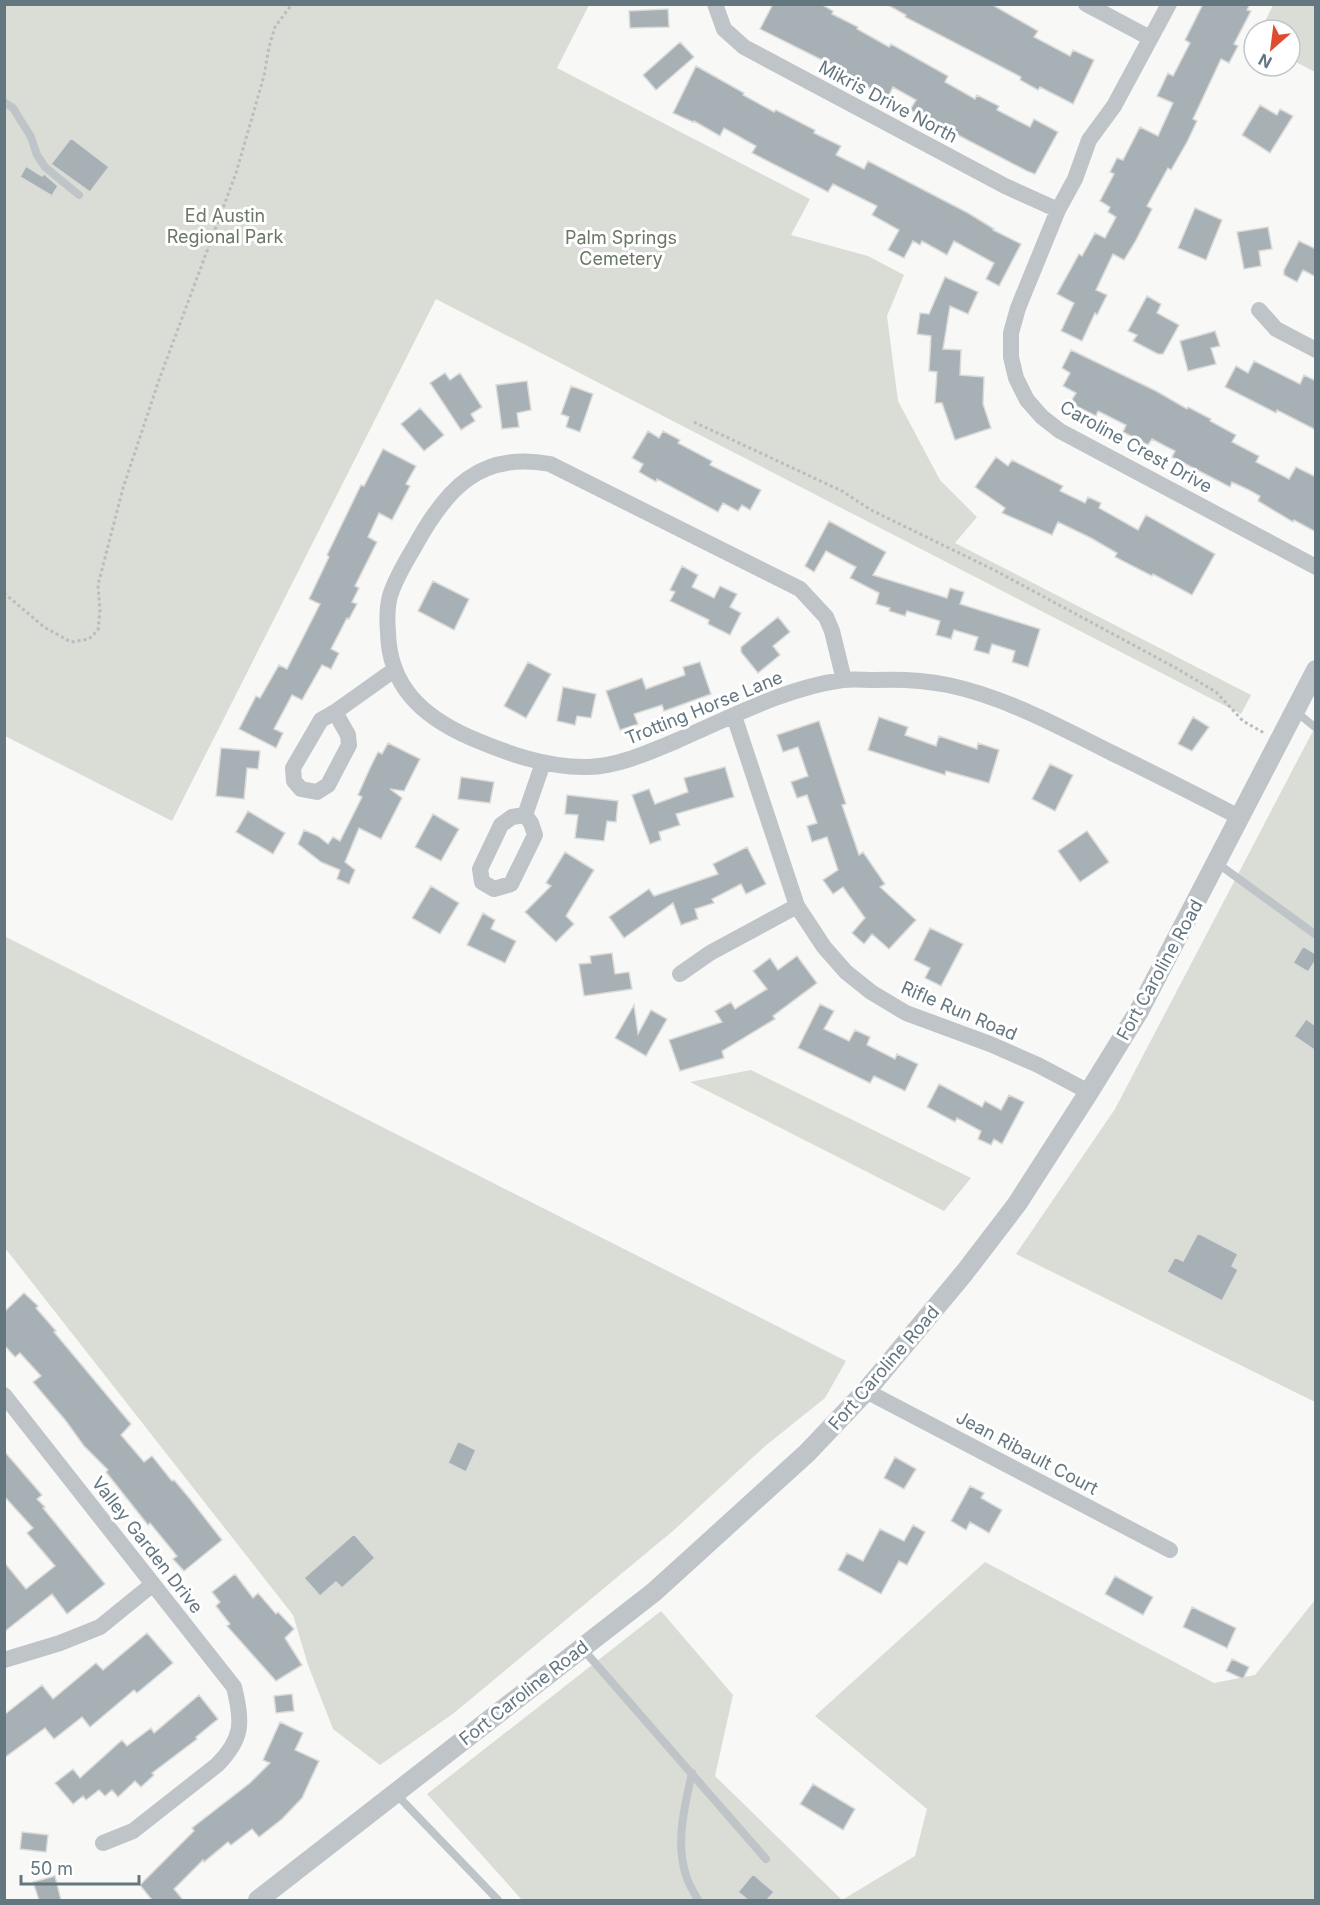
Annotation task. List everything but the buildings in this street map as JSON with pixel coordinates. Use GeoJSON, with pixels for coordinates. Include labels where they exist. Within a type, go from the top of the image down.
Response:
{"type":"FeatureCollection","features":[{"type":"Feature","properties":{"kind":"street"},"geometry":{"type":"LineString","coordinates":[[1086,4],[1150,38]]}},
{"type":"Feature","properties":{"kind":"street","name":"Caroline Crest Drive"},"geometry":{"type":"LineString","coordinates":[[1168,4],[1114,106],[1089,140],[1075,178],[1058,210],[1017,308],[1011,333],[1011,357],[1016,378],[1027,400],[1042,417],[1060,431],[1316,567]]}},
{"type":"Feature","properties":{"kind":"street","name":"Mikris Drive North"},"geometry":{"type":"LineString","coordinates":[[716,7],[724,29],[744,47],[1005,186],[1058,210]]}},
{"type":"Feature","properties":{"kind":"street"},"geometry":{"type":"LineString","coordinates":[[1258,309],[1276,328],[1316,350]]}},
{"type":"Feature","properties":{"kind":"street","name":"Trotting Horse Lane"},"geometry":{"type":"LineString","coordinates":[[844,680],[832,631],[826,617],[800,589],[550,464],[523,461],[491,465],[470,477],[445,497],[430,518],[390,595],[387,617],[389,656],[402,687],[408,694],[441,722],[468,736],[543,763],[589,767],[630,760],[802,689],[844,680],[920,681],[950,686],[987,697],[1044,719],[1239,816]]}},
{"type":"Feature","properties":{"kind":"street"},"geometry":{"type":"LineString","coordinates":[[335,712],[394,670]]}},
{"type":"Feature","properties":{"kind":"street","name":"Fort Caroline Road"},"geometry":{"type":"LineString","coordinates":[[258,1900],[654,1592],[814,1446],[866,1391],[965,1272],[1017,1204],[1089,1092],[1139,1011],[1316,670]]}},
{"type":"Feature","properties":{"kind":"street","name":"Rifle Run Road"},"geometry":{"type":"LineString","coordinates":[[734,716],[797,906],[824,947],[846,972],[871,992],[906,1013],[990,1044],[1038,1065],[1089,1092]]}},
{"type":"Feature","properties":{"kind":"street"},"geometry":{"type":"LineString","coordinates":[[525,816],[543,763]]}},
{"type":"Feature","properties":{"kind":"street"},"geometry":{"type":"LineString","coordinates":[[680,974],[710,953],[797,906]]}},
{"type":"Feature","properties":{"kind":"street","name":"Jean Ribault Court"},"geometry":{"type":"LineString","coordinates":[[866,1391],[1170,1550]]}},
{"type":"Feature","properties":{"kind":"street","name":"Valley Garden Drive"},"geometry":{"type":"LineString","coordinates":[[4,1395],[234,1688],[241,1712],[240,1727],[235,1742],[217,1765],[133,1831],[103,1843]]}},
{"type":"Feature","properties":{"kind":"street"},"geometry":{"type":"LineString","coordinates":[[4,1660],[60,1643],[100,1627],[153,1584]]}},
{"type":"Feature","properties":{"kind":"lane"},"geometry":{"type":"LineString","coordinates":[[4,102],[13,108],[31,137],[37,155],[45,168],[79,195]]}},
{"type":"Feature","properties":{"kind":"lane"},"geometry":{"type":"LineString","coordinates":[[1295,711],[1316,728]]}},
{"type":"Feature","properties":{"kind":"lane"},"geometry":{"type":"LineString","coordinates":[[1217,863],[1316,935]]}},
{"type":"Feature","properties":{"kind":"lane"},"geometry":{"type":"LineString","coordinates":[[582,1648],[766,1859]]}},
{"type":"Feature","properties":{"kind":"lane"},"geometry":{"type":"LineString","coordinates":[[692,1773],[680,1847],[685,1874],[698,1900]]}},
{"type":"Feature","properties":{"kind":"lane"},"geometry":{"type":"LineString","coordinates":[[396,1794],[498,1900]]}},
{"type":"Feature","properties":{"kind":"path"},"geometry":{"type":"LineString","coordinates":[[4,593],[44,627],[71,642],[89,639],[98,630],[99,575],[123,488],[159,380],[236,173],[264,76],[275,27],[292,4]]}},
{"type":"Feature","properties":{"kind":"path"},"geometry":{"type":"LineString","coordinates":[[694,422],[842,491],[871,510],[996,571],[1176,668],[1216,692],[1243,721],[1279,741]]}},
{"type":"Feature","properties":{"kind":"green space","name":"Ed Austin Regional Park"},"geometry":{"type":"Polygon","coordinates":[[[4,5],[589,5],[557,68],[810,199],[791,235],[868,256],[904,275],[887,316],[898,401],[940,480],[977,517],[955,543],[1251,695],[1241,714],[436,299],[172,821],[5,736],[4,5]]]}},
{"type":"Feature","properties":{"kind":"green space"},"geometry":{"type":"Polygon","coordinates":[[[1273,5],[1315,5],[1315,72],[1302,65],[1302,18],[1267,18],[1273,5]]]}},
{"type":"Feature","properties":{"kind":"green space"},"geometry":{"type":"Polygon","coordinates":[[[1315,727],[1315,1402],[1016,1254],[1115,1109],[1315,727]]]}},
{"type":"Feature","properties":{"kind":"green space"},"geometry":{"type":"Polygon","coordinates":[[[4,936],[846,1361],[825,1398],[764,1447],[674,1530],[454,1713],[380,1765],[333,1729],[308,1665],[293,1615],[5,1248],[4,936]]]}},
{"type":"Feature","properties":{"kind":"green space"},"geometry":{"type":"Polygon","coordinates":[[[751,1070],[971,1178],[944,1211],[690,1082],[751,1070]]]}},
{"type":"Feature","properties":{"kind":"green space"},"geometry":{"type":"Polygon","coordinates":[[[985,1562],[1214,1683],[1255,1675],[1315,1600],[1315,1900],[842,1900],[915,1856],[927,1809],[815,1716],[985,1562]]]}},
{"type":"Feature","properties":{"kind":"green space"},"geometry":{"type":"Polygon","coordinates":[[[661,1611],[733,1695],[715,1776],[842,1900],[522,1900],[427,1794],[661,1611]]]}},
{"type":"Feature","properties":{"kind":"park label","name":"Palm Springs Cemetery"},"geometry":{"type":"Point","coordinates":[621,248]}}]}
